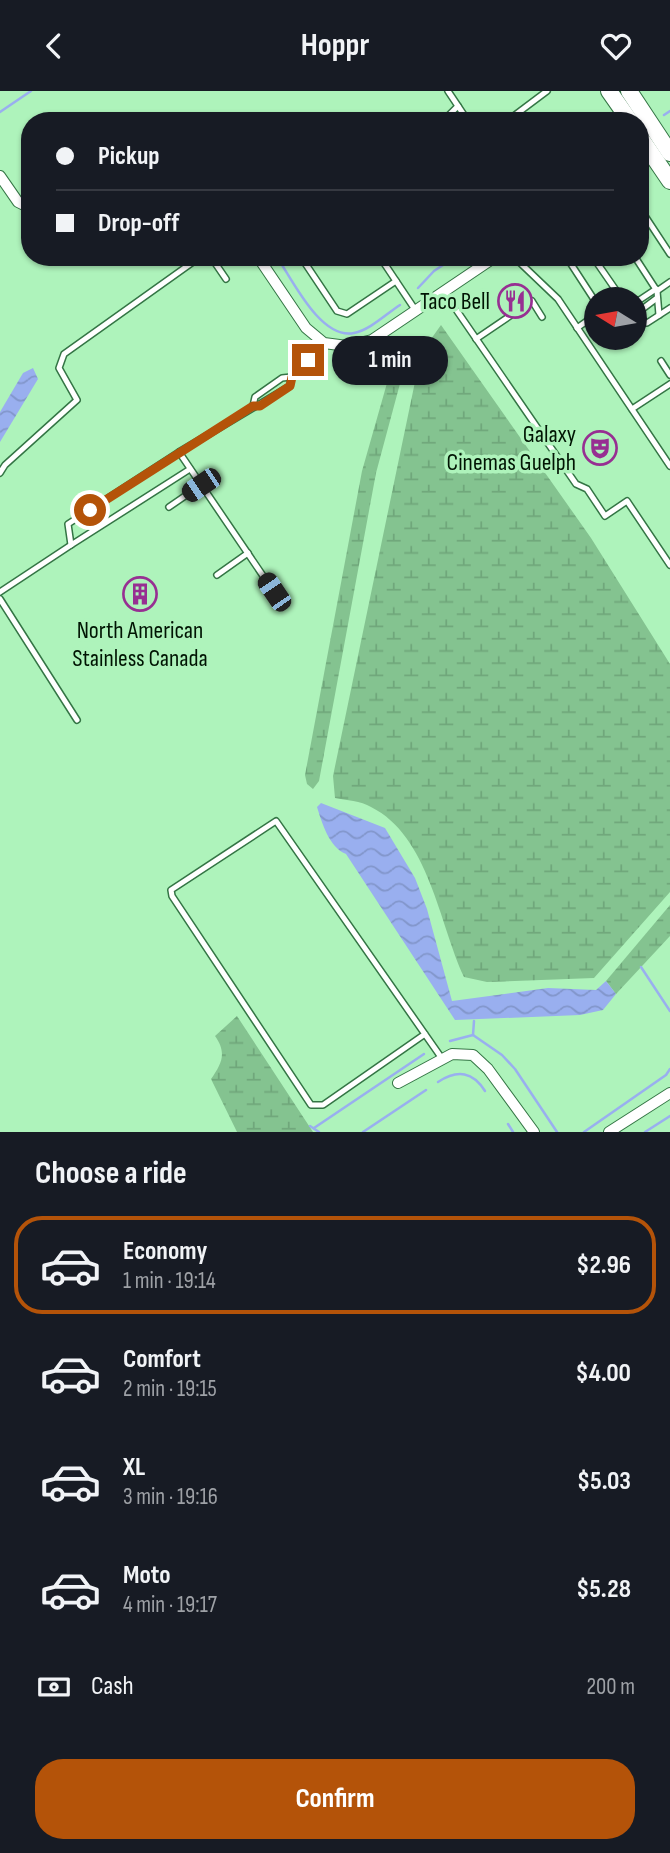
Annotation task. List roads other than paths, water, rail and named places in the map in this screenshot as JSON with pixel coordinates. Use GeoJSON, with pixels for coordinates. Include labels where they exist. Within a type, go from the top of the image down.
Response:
{"type":"FeatureCollection","features":[{"type":"Feature","properties":{"kind":"main road"},"geometry":{"type":"LineString","coordinates":[[610,91],[624,112]]}},
{"type":"Feature","properties":{"kind":"main road"},"geometry":{"type":"LineString","coordinates":[[629,91],[643,112]]}},
{"type":"Feature","properties":{"kind":"main road"},"geometry":{"type":"LineString","coordinates":[[649,121],[670,153]]}},
{"type":"Feature","properties":{"kind":"main road"},"geometry":{"type":"LineString","coordinates":[[649,159],[670,181]]}},
{"type":"Feature","properties":{"kind":"street"},"geometry":{"type":"LineString","coordinates":[[0,176],[21,204]]}},
{"type":"Feature","properties":{"kind":"street"},"geometry":{"type":"LineString","coordinates":[[264,266],[306,328],[324,343],[347,346],[372,340],[482,266]]}},
{"type":"Feature","properties":{"kind":"street"},"geometry":{"type":"LineString","coordinates":[[398,1083],[452,1054],[472,1055],[488,1069],[534,1132]]}},
{"type":"Feature","properties":{"kind":"street"},"geometry":{"type":"LineString","coordinates":[[609,1132],[670,1093]]}},
{"type":"Feature","properties":{"kind":"lane"},"geometry":{"type":"LineString","coordinates":[[448,91],[462,112]]}},
{"type":"Feature","properties":{"kind":"lane"},"geometry":{"type":"LineString","coordinates":[[519,112],[546,92]]}},
{"type":"Feature","properties":{"kind":"lane"},"geometry":{"type":"LineString","coordinates":[[452,112],[458,106]]}},
{"type":"Feature","properties":{"kind":"lane"},"geometry":{"type":"LineString","coordinates":[[649,222],[670,254]]}},
{"type":"Feature","properties":{"kind":"lane"},"geometry":{"type":"LineString","coordinates":[[0,473],[5,465],[77,400],[59,368],[64,354],[187,266]]}},
{"type":"Feature","properties":{"kind":"lane"},"geometry":{"type":"LineString","coordinates":[[217,266],[226,279]]}},
{"type":"Feature","properties":{"kind":"lane"},"geometry":{"type":"LineString","coordinates":[[307,266],[337,311],[342,314],[347,314],[396,281]]}},
{"type":"Feature","properties":{"kind":"lane"},"geometry":{"type":"LineString","coordinates":[[386,266],[416,311]]}},
{"type":"Feature","properties":{"kind":"lane"},"geometry":{"type":"LineString","coordinates":[[524,266],[552,292],[670,466]]}},
{"type":"Feature","properties":{"kind":"lane"},"geometry":{"type":"LineString","coordinates":[[571,266],[586,287]]}},
{"type":"Feature","properties":{"kind":"lane"},"geometry":{"type":"LineString","coordinates":[[599,266],[614,287]]}},
{"type":"Feature","properties":{"kind":"lane"},"geometry":{"type":"LineString","coordinates":[[640,266],[656,293],[659,316]]}},
{"type":"Feature","properties":{"kind":"lane"},"geometry":{"type":"LineString","coordinates":[[670,282],[640,310],[637,318],[643,324],[670,308]]}},
{"type":"Feature","properties":{"kind":"lane"},"geometry":{"type":"LineString","coordinates":[[444,292],[576,484],[587,489],[605,516],[627,501],[670,565]]}},
{"type":"Feature","properties":{"kind":"lane"},"geometry":{"type":"LineString","coordinates":[[648,297],[656,293]]}},
{"type":"Feature","properties":{"kind":"lane"},"geometry":{"type":"LineString","coordinates":[[476,339],[531,301],[542,317]]}},
{"type":"Feature","properties":{"kind":"lane"},"geometry":{"type":"LineString","coordinates":[[577,328],[584,323]]}},
{"type":"Feature","properties":{"kind":"lane"},"geometry":{"type":"LineString","coordinates":[[71,545],[68,524],[253,406],[260,406],[290,386],[292,377],[324,343]]}},
{"type":"Feature","properties":{"kind":"lane"},"geometry":{"type":"LineString","coordinates":[[661,361],[670,375]]}},
{"type":"Feature","properties":{"kind":"lane"},"geometry":{"type":"LineString","coordinates":[[253,406],[255,397],[282,378],[292,377]]}},
{"type":"Feature","properties":{"kind":"lane"},"geometry":{"type":"LineString","coordinates":[[632,409],[670,384]]}},
{"type":"Feature","properties":{"kind":"lane"},"geometry":{"type":"LineString","coordinates":[[179,452],[274,592]]}},
{"type":"Feature","properties":{"kind":"lane"},"geometry":{"type":"LineString","coordinates":[[0,592],[190,469]]}},
{"type":"Feature","properties":{"kind":"lane"},"geometry":{"type":"LineString","coordinates":[[169,507],[201,485]]}},
{"type":"Feature","properties":{"kind":"lane"},"geometry":{"type":"LineString","coordinates":[[217,575],[248,554]]}},
{"type":"Feature","properties":{"kind":"lane"},"geometry":{"type":"LineString","coordinates":[[0,599],[77,720]]}},
{"type":"Feature","properties":{"kind":"lane"},"geometry":{"type":"LineString","coordinates":[[425,1034],[323,1105],[312,1105],[172,896],[171,890],[276,821],[443,1059]]}},
{"type":"Feature","properties":{"kind":"water"},"geometry":{"type":"Polygon","coordinates":[[[33,368],[38,379],[0,442],[0,412],[23,373],[33,368]]]}},
{"type":"Feature","properties":{"kind":"water"},"geometry":{"type":"Polygon","coordinates":[[[321,803],[385,828],[415,878],[427,909],[452,1001],[548,988],[596,990],[606,981],[616,994],[603,1010],[580,1015],[455,1020],[346,854],[331,840],[317,807],[321,803]]]}},
{"type":"Feature","properties":{"kind":"waterway"},"geometry":{"type":"LineString","coordinates":[[0,112],[31,91]]}},
{"type":"Feature","properties":{"kind":"waterway"},"geometry":{"type":"LineString","coordinates":[[664,115],[670,111]]}},
{"type":"Feature","properties":{"kind":"waterway"},"geometry":{"type":"LineString","coordinates":[[283,266],[309,307],[330,327],[342,333],[366,329],[400,305]]}},
{"type":"Feature","properties":{"kind":"waterway"},"geometry":{"type":"LineString","coordinates":[[418,288],[442,266]]}},
{"type":"Feature","properties":{"kind":"waterway"},"geometry":{"type":"LineString","coordinates":[[641,967],[670,1011]]}},
{"type":"Feature","properties":{"kind":"waterway"},"geometry":{"type":"LineString","coordinates":[[473,1035],[474,1021]]}},
{"type":"Feature","properties":{"kind":"waterway"},"geometry":{"type":"LineString","coordinates":[[450,1041],[473,1035],[502,1055],[515,1069],[557,1132]]}},
{"type":"Feature","properties":{"kind":"waterway"},"geometry":{"type":"LineString","coordinates":[[314,1128],[424,1054]]}},
{"type":"Feature","properties":{"kind":"waterway"},"geometry":{"type":"LineString","coordinates":[[584,1132],[666,1075],[670,1069]]}},
{"type":"Feature","properties":{"kind":"waterway"},"geometry":{"type":"LineString","coordinates":[[438,1082],[452,1075],[470,1076],[485,1091]]}},
{"type":"Feature","properties":{"kind":"waterway"},"geometry":{"type":"LineString","coordinates":[[363,1132],[426,1090]]}},
{"type":"Feature","properties":{"kind":"waterway"},"geometry":{"type":"LineString","coordinates":[[645,1132],[670,1116]]}},
{"type":"Feature","properties":{"kind":"waterway"},"geometry":{"type":"LineString","coordinates":[[508,1124],[513,1132]]}},
{"type":"Feature","properties":{"kind":"waterway"},"geometry":{"type":"LineString","coordinates":[[310,1126],[319,1132]]}},
{"type":"Feature","properties":{"kind":"place","name":"Taco Bell"},"geometry":{"type":"Point","coordinates":[515,301]}},
{"type":"Feature","properties":{"kind":"place","name":"Galaxy Cinemas Guelph"},"geometry":{"type":"Point","coordinates":[600,448]}},
{"type":"Feature","properties":{"kind":"place","name":"North American Stainless Canada"},"geometry":{"type":"Point","coordinates":[140,594]}}]}
